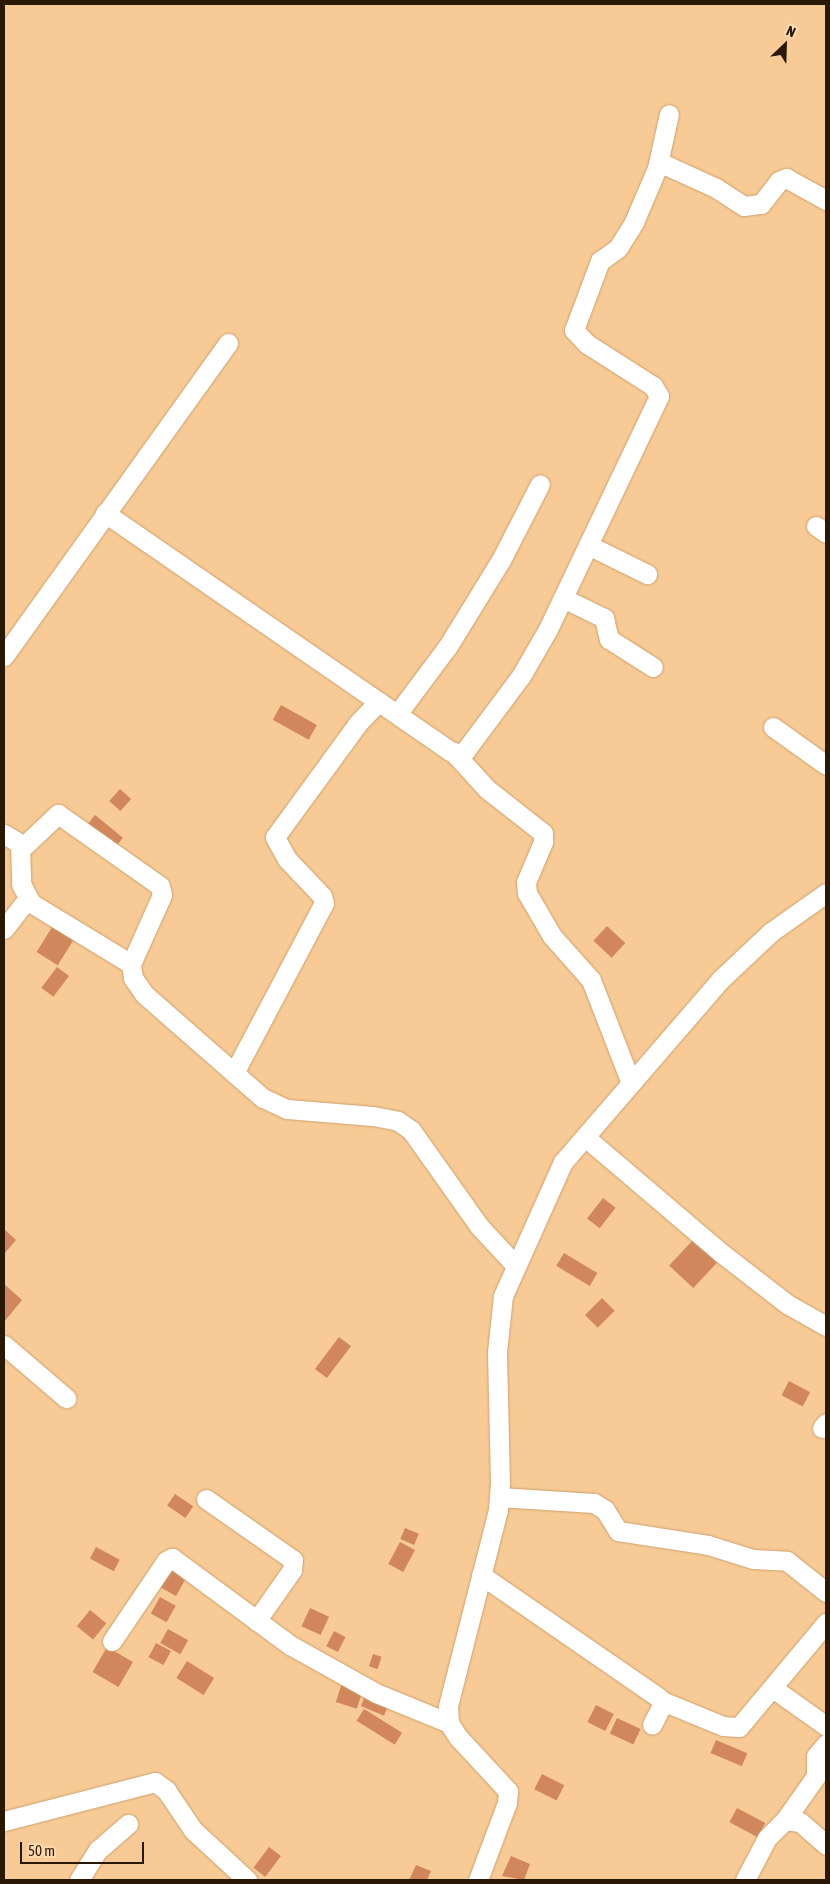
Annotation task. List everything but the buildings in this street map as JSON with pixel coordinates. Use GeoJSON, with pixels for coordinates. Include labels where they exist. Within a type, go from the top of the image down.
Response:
{"type":"FeatureCollection","features":[{"type":"Feature","properties":{"kind":"street"},"geometry":{"type":"LineString","coordinates":[[455,754],[465,751],[511,691],[563,598],[658,396],[653,386],[587,344],[574,330],[600,261],[615,251],[629,232],[659,162],[669,114]]}},
{"type":"Feature","properties":{"kind":"street"},"geometry":{"type":"LineString","coordinates":[[659,162],[716,188],[744,206],[761,204],[780,181],[786,178],[826,200]]}},
{"type":"Feature","properties":{"kind":"street"},"geometry":{"type":"LineString","coordinates":[[4,656],[105,512],[228,343]]}},
{"type":"Feature","properties":{"kind":"street"},"geometry":{"type":"LineString","coordinates":[[398,713],[448,646],[501,560],[540,484]]}},
{"type":"Feature","properties":{"kind":"street"},"geometry":{"type":"LineString","coordinates":[[105,512],[455,754],[487,789],[543,833],[543,842],[526,882],[527,893],[552,936],[591,980],[631,1083]]}},
{"type":"Feature","properties":{"kind":"street"},"geometry":{"type":"LineString","coordinates":[[588,545],[647,574]]}},
{"type":"Feature","properties":{"kind":"street"},"geometry":{"type":"LineString","coordinates":[[563,598],[604,618],[609,639],[653,667]]}},
{"type":"Feature","properties":{"kind":"street"},"geometry":{"type":"LineString","coordinates":[[234,1073],[324,903],[322,896],[287,859],[275,837],[358,724],[379,701]]}},
{"type":"Feature","properties":{"kind":"street"},"geometry":{"type":"LineString","coordinates":[[773,727],[826,764]]}},
{"type":"Feature","properties":{"kind":"street"},"geometry":{"type":"LineString","coordinates":[[20,846],[58,814],[160,886],[162,895],[130,964],[133,978],[144,994],[263,1098],[287,1109],[373,1116],[398,1121],[411,1130],[479,1226],[516,1266]]}},
{"type":"Feature","properties":{"kind":"street"},"geometry":{"type":"LineString","coordinates":[[4,834],[20,846]]}},
{"type":"Feature","properties":{"kind":"street"},"geometry":{"type":"LineString","coordinates":[[20,846],[21,884],[28,898],[39,909],[130,964]]}},
{"type":"Feature","properties":{"kind":"street"},"geometry":{"type":"LineString","coordinates":[[449,1723],[449,1694],[481,1575],[499,1498],[498,1322],[503,1296],[557,1171],[720,980],[771,932],[826,893]]}},
{"type":"Feature","properties":{"kind":"street"},"geometry":{"type":"LineString","coordinates":[[4,929],[28,898]]}},
{"type":"Feature","properties":{"kind":"street"},"geometry":{"type":"LineString","coordinates":[[585,1138],[670,1212],[768,1290],[826,1326]]}},
{"type":"Feature","properties":{"kind":"street"},"geometry":{"type":"LineString","coordinates":[[4,1346],[66,1398]]}},
{"type":"Feature","properties":{"kind":"street"},"geometry":{"type":"LineString","coordinates":[[499,1498],[594,1503],[605,1510],[618,1531],[708,1545],[753,1559],[787,1561],[826,1592]]}},
{"type":"Feature","properties":{"kind":"street"},"geometry":{"type":"LineString","coordinates":[[206,1499],[293,1560],[292,1570],[256,1621]]}},
{"type":"Feature","properties":{"kind":"street"},"geometry":{"type":"LineString","coordinates":[[112,1641],[169,1559],[179,1562],[290,1646],[376,1693],[449,1723],[508,1791],[507,1803],[478,1880]]}},
{"type":"Feature","properties":{"kind":"street"},"geometry":{"type":"LineString","coordinates":[[481,1575],[662,1701],[723,1726],[740,1727],[774,1689],[826,1623]]}},
{"type":"Feature","properties":{"kind":"street"},"geometry":{"type":"LineString","coordinates":[[774,1689],[826,1726]]}},
{"type":"Feature","properties":{"kind":"street"},"geometry":{"type":"LineString","coordinates":[[652,1725],[662,1701]]}},
{"type":"Feature","properties":{"kind":"street"},"geometry":{"type":"LineString","coordinates":[[745,1880],[767,1838],[785,1820],[816,1776],[816,1756],[826,1744]]}},
{"type":"Feature","properties":{"kind":"street"},"geometry":{"type":"LineString","coordinates":[[4,1821],[155,1782],[166,1790],[193,1830],[247,1880]]}},
{"type":"Feature","properties":{"kind":"street"},"geometry":{"type":"LineString","coordinates":[[785,1820],[800,1822],[826,1845]]}},
{"type":"Feature","properties":{"kind":"street"},"geometry":{"type":"LineString","coordinates":[[79,1880],[98,1850],[128,1824]]}}]}
